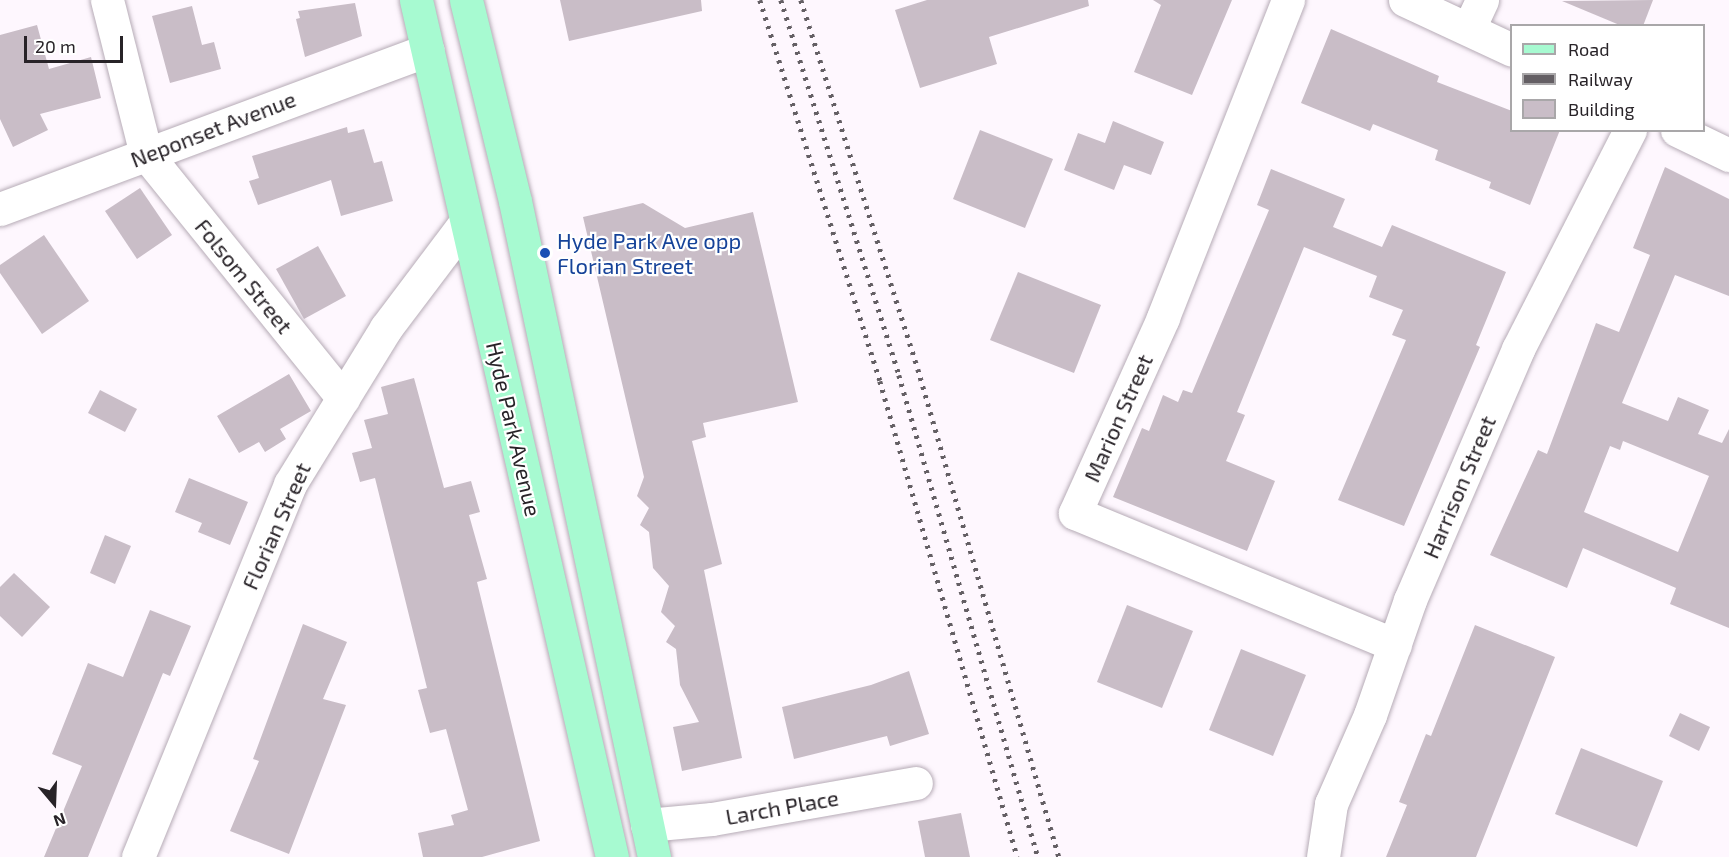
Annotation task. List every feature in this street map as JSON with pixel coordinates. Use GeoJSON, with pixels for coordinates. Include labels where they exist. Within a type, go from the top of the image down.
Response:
{"type":"FeatureCollection","features":[{"type":"Feature","properties":{"kind":"main road","name":"Hyde Park Avenue"},"geometry":{"type":"LineString","coordinates":[[416,0],[465,223],[609,843]]}},
{"type":"Feature","properties":{"kind":"main road"},"geometry":{"type":"LineString","coordinates":[[466,0],[560,408],[654,857]]}},
{"type":"Feature","properties":{"kind":"main road"},"geometry":{"type":"LineString","coordinates":[[512,419],[560,408]]}},
{"type":"Feature","properties":{"kind":"main road"},"geometry":{"type":"LineString","coordinates":[[609,843],[647,825]]}},
{"type":"Feature","properties":{"kind":"street"},"geometry":{"type":"LineString","coordinates":[[107,0],[146,154]]}},
{"type":"Feature","properties":{"kind":"street","name":"Marion Street"},"geometry":{"type":"LineString","coordinates":[[1288,0],[1163,318],[1075,513],[1395,645]]}},
{"type":"Feature","properties":{"kind":"street"},"geometry":{"type":"LineString","coordinates":[[1405,0],[1475,14],[1510,48]]}},
{"type":"Feature","properties":{"kind":"street","name":"Neponset Avenue"},"geometry":{"type":"LineString","coordinates":[[0,209],[427,50]]}},
{"type":"Feature","properties":{"kind":"street","name":"Harrison Street"},"geometry":{"type":"LineString","coordinates":[[1323,857],[1331,804],[1518,349],[1629,132]]}},
{"type":"Feature","properties":{"kind":"street"},"geometry":{"type":"LineString","coordinates":[[1681,132],[1729,155]]}},
{"type":"Feature","properties":{"kind":"street","name":"Folsom Street"},"geometry":{"type":"LineString","coordinates":[[146,154],[343,398]]}},
{"type":"Feature","properties":{"kind":"street","name":"Florian Street"},"geometry":{"type":"LineString","coordinates":[[138,857],[290,484],[386,328],[465,223]]}},
{"type":"Feature","properties":{"kind":"street","name":"Larch Place"},"geometry":{"type":"LineString","coordinates":[[647,825],[712,819],[916,783]]}},
{"type":"Feature","properties":{"kind":"building"},"geometry":{"type":"Polygon","coordinates":[[[560,0],[701,0],[702,11],[569,41],[560,0]]]}},
{"type":"Feature","properties":{"kind":"building"},"geometry":{"type":"Polygon","coordinates":[[[927,0],[1088,0],[1089,6],[989,37],[997,64],[920,88],[895,10],[927,0]]]}},
{"type":"Feature","properties":{"kind":"building"},"geometry":{"type":"Polygon","coordinates":[[[1153,0],[1232,0],[1192,95],[1134,72],[1161,5],[1153,0]]]}},
{"type":"Feature","properties":{"kind":"building"},"geometry":{"type":"Polygon","coordinates":[[[1653,0],[1644,24],[1617,24],[1562,1],[1653,0]]]}},
{"type":"Feature","properties":{"kind":"building"},"geometry":{"type":"Polygon","coordinates":[[[355,3],[362,36],[305,57],[296,19],[300,18],[298,11],[355,3]]]}},
{"type":"Feature","properties":{"kind":"building"},"geometry":{"type":"Polygon","coordinates":[[[192,6],[202,45],[214,42],[221,69],[170,83],[152,16],[192,6]]]}},
{"type":"Feature","properties":{"kind":"building"},"geometry":{"type":"Polygon","coordinates":[[[37,25],[49,69],[91,57],[101,98],[40,114],[48,130],[13,147],[0,119],[0,35],[37,25]]]}},
{"type":"Feature","properties":{"kind":"building"},"geometry":{"type":"Polygon","coordinates":[[[1331,29],[1439,76],[1437,82],[1510,110],[1510,132],[1559,132],[1530,205],[1489,188],[1491,182],[1435,160],[1438,150],[1373,124],[1370,131],[1301,103],[1331,29]]]}},
{"type":"Feature","properties":{"kind":"building"},"geometry":{"type":"Polygon","coordinates":[[[1113,121],[1164,142],[1151,175],[1124,165],[1114,190],[1064,170],[1078,133],[1105,143],[1113,121]]]}},
{"type":"Feature","properties":{"kind":"building"},"geometry":{"type":"Polygon","coordinates":[[[347,127],[348,133],[364,129],[374,163],[382,161],[393,201],[341,216],[331,180],[258,205],[249,181],[259,178],[252,156],[347,127]]]}},
{"type":"Feature","properties":{"kind":"building"},"geometry":{"type":"Polygon","coordinates":[[[980,130],[1053,159],[1025,228],[953,199],[980,130]]]}},
{"type":"Feature","properties":{"kind":"building"},"geometry":{"type":"Polygon","coordinates":[[[1665,167],[1729,199],[1729,296],[1675,275],[1622,403],[1668,421],[1678,397],[1709,410],[1698,434],[1722,443],[1729,429],[1729,628],[1670,604],[1676,588],[1583,548],[1567,588],[1490,555],[1538,450],[1547,454],[1596,323],[1619,332],[1650,255],[1633,248],[1665,167]],[[1623,441],[1620,450],[1610,446],[1584,512],[1678,552],[1709,476],[1623,441]]]}},
{"type":"Feature","properties":{"kind":"building"},"geometry":{"type":"Polygon","coordinates":[[[1271,169],[1345,199],[1333,227],[1382,247],[1392,225],[1506,272],[1476,345],[1480,347],[1404,526],[1338,500],[1406,340],[1392,335],[1403,310],[1369,297],[1377,276],[1304,247],[1237,412],[1245,415],[1226,461],[1275,481],[1247,551],[1113,497],[1142,428],[1149,431],[1163,395],[1178,402],[1183,390],[1192,393],[1269,210],[1257,205],[1271,169]]]}},
{"type":"Feature","properties":{"kind":"building"},"geometry":{"type":"Polygon","coordinates":[[[140,188],[172,235],[137,259],[105,211],[140,188]]]}},
{"type":"Feature","properties":{"kind":"building"},"geometry":{"type":"Polygon","coordinates":[[[643,203],[685,228],[753,212],[798,402],[703,423],[706,437],[692,441],[722,564],[704,570],[742,758],[682,771],[673,727],[699,722],[680,685],[676,649],[666,642],[675,626],[661,612],[669,586],[653,568],[649,532],[640,525],[649,508],[637,496],[644,477],[583,217],[643,203]]]}},
{"type":"Feature","properties":{"kind":"building"},"geometry":{"type":"Polygon","coordinates":[[[44,235],[89,301],[42,334],[0,273],[0,265],[44,235]]]}},
{"type":"Feature","properties":{"kind":"building"},"geometry":{"type":"Polygon","coordinates":[[[318,246],[346,296],[304,319],[276,269],[318,246]]]}},
{"type":"Feature","properties":{"kind":"building"},"geometry":{"type":"Polygon","coordinates":[[[1018,272],[1101,305],[1074,373],[990,340],[1018,272]]]}},
{"type":"Feature","properties":{"kind":"building"},"geometry":{"type":"Polygon","coordinates":[[[289,374],[311,411],[280,429],[286,439],[265,452],[259,442],[239,453],[217,416],[289,374]]]}},
{"type":"Feature","properties":{"kind":"building"},"geometry":{"type":"Polygon","coordinates":[[[414,378],[444,488],[471,481],[480,512],[469,515],[487,579],[477,582],[540,841],[482,857],[423,857],[418,833],[454,825],[451,815],[468,810],[446,729],[430,733],[418,690],[427,688],[375,478],[360,482],[352,453],[372,448],[364,420],[388,414],[381,387],[414,378]]]}},
{"type":"Feature","properties":{"kind":"building"},"geometry":{"type":"Polygon","coordinates":[[[100,390],[137,409],[125,432],[88,413],[100,390]]]}},
{"type":"Feature","properties":{"kind":"building"},"geometry":{"type":"Polygon","coordinates":[[[189,478],[248,502],[230,545],[198,532],[202,523],[175,512],[189,478]]]}},
{"type":"Feature","properties":{"kind":"building"},"geometry":{"type":"Polygon","coordinates":[[[105,535],[131,546],[115,584],[90,573],[105,535]]]}},
{"type":"Feature","properties":{"kind":"building"},"geometry":{"type":"Polygon","coordinates":[[[14,573],[50,607],[22,637],[0,616],[0,587],[14,573]]]}},
{"type":"Feature","properties":{"kind":"building"},"geometry":{"type":"Polygon","coordinates":[[[1127,605],[1193,631],[1162,708],[1097,682],[1127,605]]]}},
{"type":"Feature","properties":{"kind":"building"},"geometry":{"type":"Polygon","coordinates":[[[150,610],[191,626],[170,676],[163,673],[88,857],[44,857],[82,766],[52,754],[88,663],[123,677],[150,610]]]}},
{"type":"Feature","properties":{"kind":"building"},"geometry":{"type":"Polygon","coordinates":[[[303,624],[347,642],[323,699],[346,705],[289,854],[230,831],[259,761],[253,759],[303,624]]]}},
{"type":"Feature","properties":{"kind":"building"},"geometry":{"type":"Polygon","coordinates":[[[1475,625],[1555,657],[1476,857],[1386,857],[1407,805],[1399,802],[1426,734],[1431,736],[1475,625]]]}},
{"type":"Feature","properties":{"kind":"building"},"geometry":{"type":"Polygon","coordinates":[[[1241,649],[1306,675],[1273,756],[1209,730],[1241,649]]]}},
{"type":"Feature","properties":{"kind":"building"},"geometry":{"type":"Polygon","coordinates":[[[909,671],[929,734],[890,746],[887,736],[794,759],[782,707],[871,685],[909,671]]]}},
{"type":"Feature","properties":{"kind":"building"},"geometry":{"type":"Polygon","coordinates":[[[1680,713],[1710,727],[1699,751],[1669,736],[1680,713]]]}},
{"type":"Feature","properties":{"kind":"building"},"geometry":{"type":"Polygon","coordinates":[[[1581,748],[1663,781],[1637,847],[1555,814],[1581,748]]]}},
{"type":"Feature","properties":{"kind":"building"},"geometry":{"type":"Polygon","coordinates":[[[961,813],[970,857],[925,857],[918,821],[961,813]]]}},
{"type":"Feature","properties":{"kind":"railway"},"geometry":{"type":"LineString","coordinates":[[760,0],[880,381],[1017,857]]}},
{"type":"Feature","properties":{"kind":"railway"},"geometry":{"type":"LineString","coordinates":[[781,0],[899,375],[1038,857]]}},
{"type":"Feature","properties":{"kind":"railway"},"geometry":{"type":"LineString","coordinates":[[801,0],[918,369],[1059,857]]}},
{"type":"Feature","properties":{"kind":"place","name":"Hyde Park Ave opp Florian Street"},"geometry":{"type":"Point","coordinates":[545,253]}}]}
